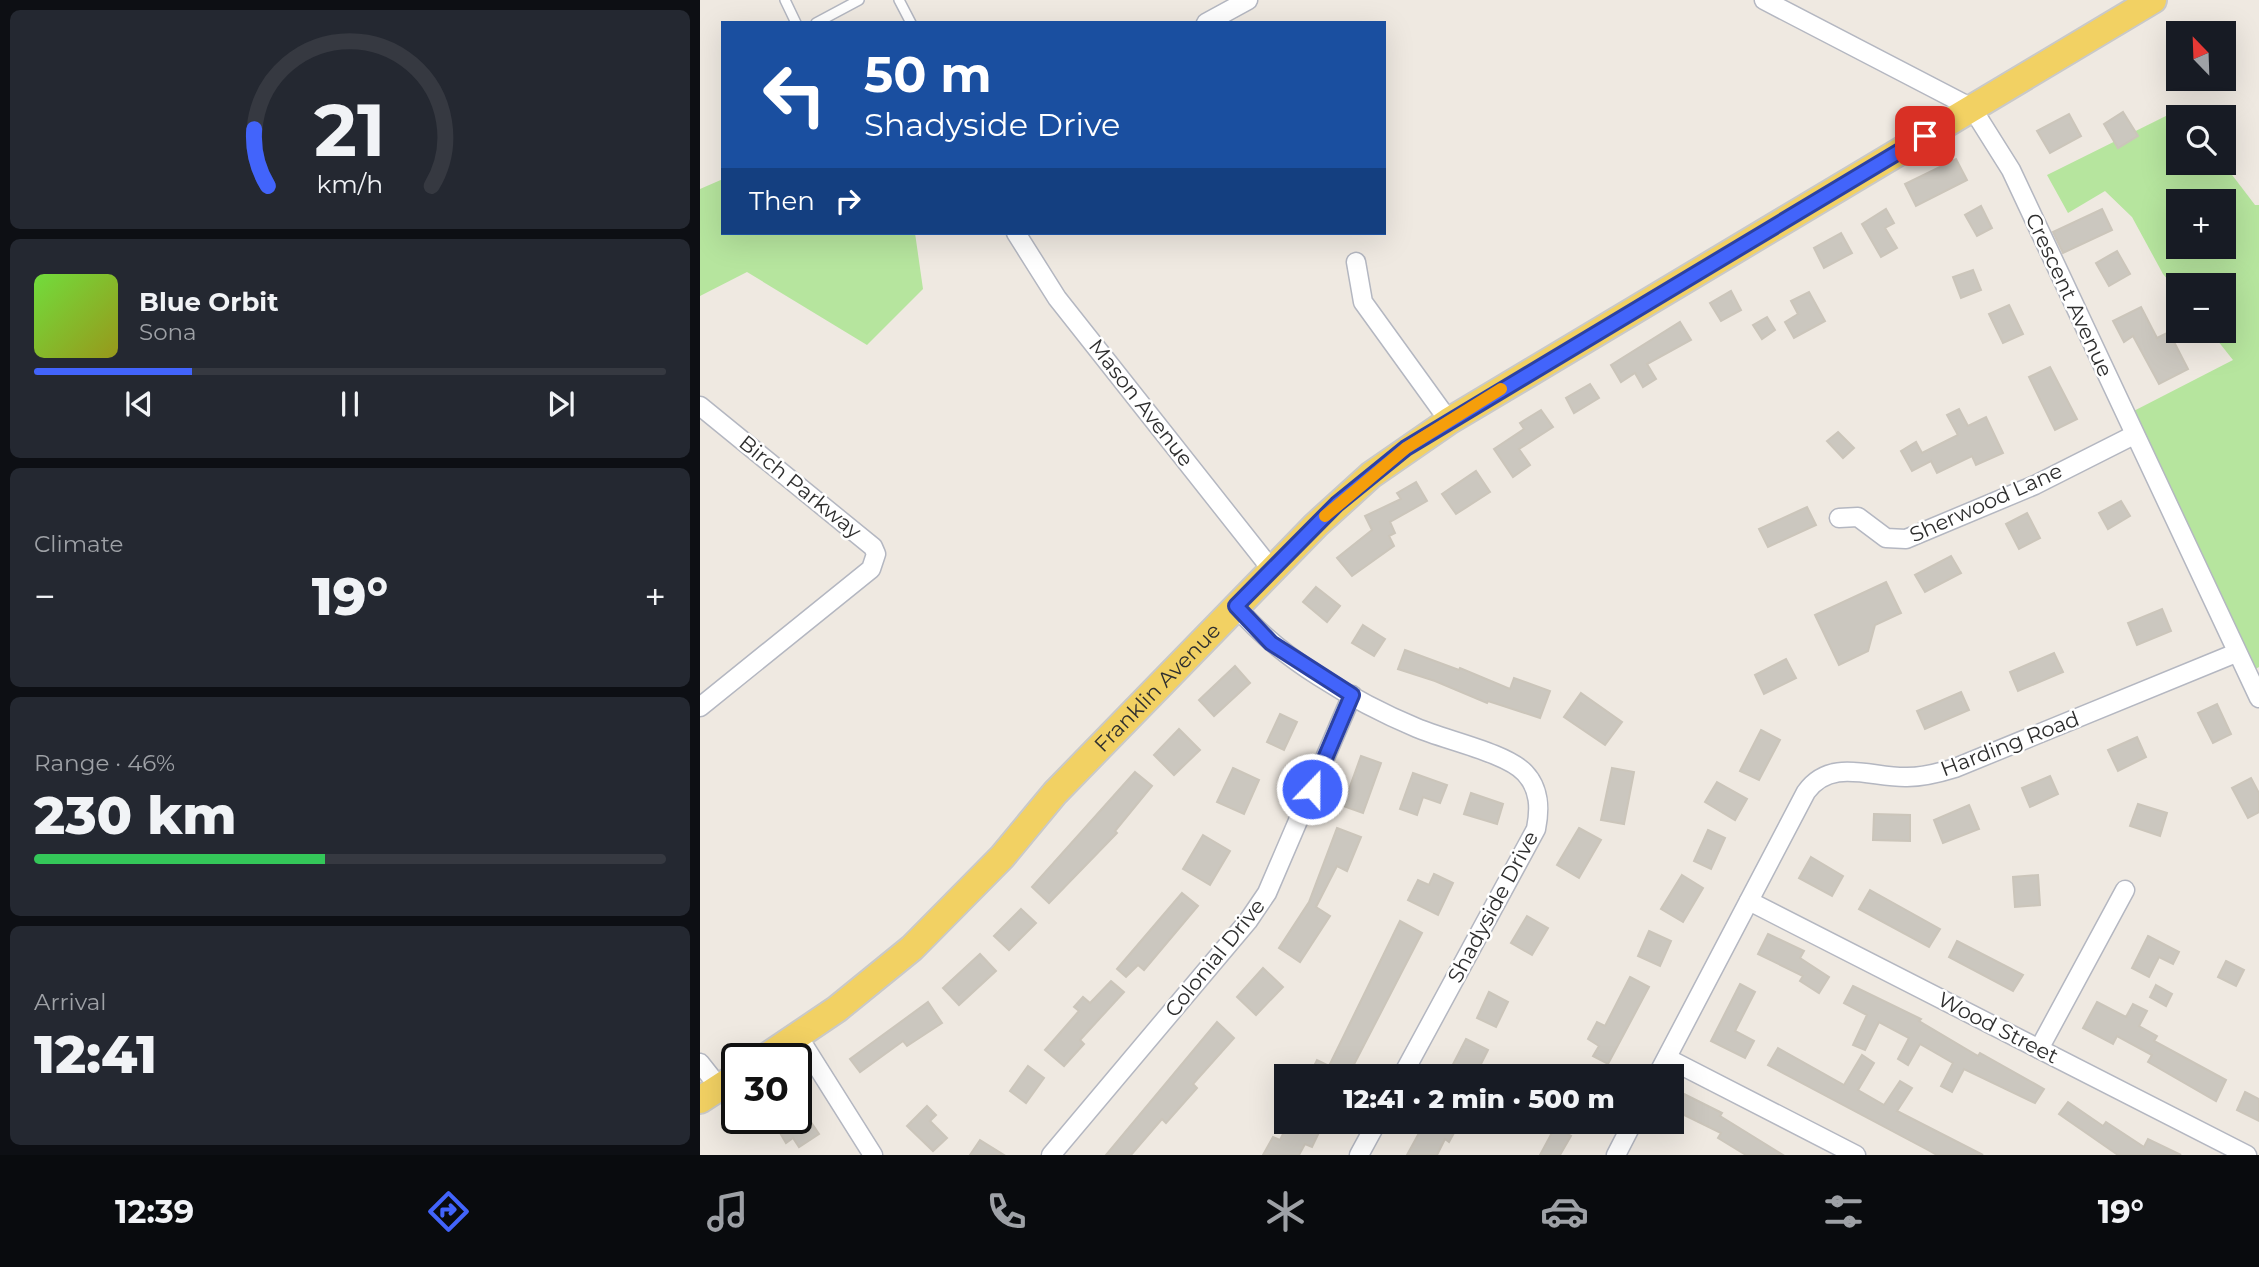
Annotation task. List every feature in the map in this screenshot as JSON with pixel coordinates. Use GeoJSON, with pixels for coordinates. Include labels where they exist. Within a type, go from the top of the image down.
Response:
{"type":"FeatureCollection","features":[{"type":"Feature","properties":{"kind":"main road","name":"Franklin Avenue"},"geometry":{"type":"LineString","coordinates":[[787,1043],[875,979],[946,916],[1002,857],[1055,793],[1236,606],[1371,475],[1449,421],[2153,0]]}},
{"type":"Feature","properties":{"kind":"street"},"geometry":{"type":"LineString","coordinates":[[1210,21],[1248,0]]}},
{"type":"Feature","properties":{"kind":"street"},"geometry":{"type":"LineString","coordinates":[[1764,0],[1972,108]]}},
{"type":"Feature","properties":{"kind":"street","name":"Crescent Avenue"},"geometry":{"type":"LineString","coordinates":[[1972,108],[2011,170],[2259,698]]}},
{"type":"Feature","properties":{"kind":"street","name":"Mason Avenue"},"geometry":{"type":"LineString","coordinates":[[1017,235],[1057,298],[1272,570]]}},
{"type":"Feature","properties":{"kind":"street"},"geometry":{"type":"LineString","coordinates":[[1356,262],[1363,302],[1449,421]]}},
{"type":"Feature","properties":{"kind":"street","name":"Birch Parkway"},"geometry":{"type":"LineString","coordinates":[[700,406],[873,547],[876,554],[871,569],[700,707]]}},
{"type":"Feature","properties":{"kind":"street","name":"Sherwood Lane"},"geometry":{"type":"LineString","coordinates":[[1839,517],[1858,517],[1886,538],[1906,539],[2035,485],[2134,435]]}},
{"type":"Feature","properties":{"kind":"street","name":"Shadyside Drive"},"geometry":{"type":"LineString","coordinates":[[1236,606],[1271,643],[1352,695],[1415,727],[1515,765],[1526,774],[1538,801],[1536,829],[1409,1064]]}},
{"type":"Feature","properties":{"kind":"street","name":"Harding Road"},"geometry":{"type":"LineString","coordinates":[[1664,1064],[1806,792],[1821,777],[1846,770],[1908,777],[1955,768],[2236,653]]}},
{"type":"Feature","properties":{"kind":"street","name":"Colonial Drive"},"geometry":{"type":"LineString","coordinates":[[1051,1155],[1248,922],[1268,893],[1352,695]]}},
{"type":"Feature","properties":{"kind":"street"},"geometry":{"type":"LineString","coordinates":[[2039,1049],[2125,890]]}},
{"type":"Feature","properties":{"kind":"street","name":"Wood Street"},"geometry":{"type":"LineString","coordinates":[[1749,901],[2247,1155]]}},
{"type":"Feature","properties":{"kind":"street"},"geometry":{"type":"LineString","coordinates":[[798,1036],[873,1155]]}},
{"type":"Feature","properties":{"kind":"street"},"geometry":{"type":"LineString","coordinates":[[1667,1058],[1856,1155]]}},
{"type":"Feature","properties":{"kind":"street"},"geometry":{"type":"LineString","coordinates":[[700,1063],[719,1088]]}},
{"type":"Feature","properties":{"kind":"street"},"geometry":{"type":"LineString","coordinates":[[1359,1155],[1370,1134]]}},
{"type":"Feature","properties":{"kind":"street"},"geometry":{"type":"LineString","coordinates":[[1616,1155],[1627,1134]]}},
{"type":"Feature","properties":{"kind":"lane"},"geometry":{"type":"LineString","coordinates":[[785,0],[795,21]]}},
{"type":"Feature","properties":{"kind":"lane"},"geometry":{"type":"LineString","coordinates":[[820,21],[859,0]]}},
{"type":"Feature","properties":{"kind":"lane"},"geometry":{"type":"LineString","coordinates":[[899,0],[910,21]]}},
{"type":"Feature","properties":{"kind":"green space"},"geometry":{"type":"Polygon","coordinates":[[[2166,116],[2166,175],[2232,175],[2255,205],[2259,205],[2259,667],[2243,676],[2124,416],[2233,360],[2220,343],[2236,343],[2236,273],[2166,273],[2166,278],[2132,217],[2105,191],[2068,213],[2047,175],[2166,116]]]}},
{"type":"Feature","properties":{"kind":"green space"},"geometry":{"type":"Polygon","coordinates":[[[721,180],[721,235],[915,235],[923,289],[867,345],[747,272],[700,296],[700,189],[721,180]]]}},
{"type":"Feature","properties":{"kind":"building"},"geometry":{"type":"Polygon","coordinates":[[[2123,112],[2138,136],[2118,148],[2104,124],[2123,112]]]}},
{"type":"Feature","properties":{"kind":"building"},"geometry":{"type":"Polygon","coordinates":[[[2069,114],[2081,136],[2050,153],[2037,131],[2069,114]]]}},
{"type":"Feature","properties":{"kind":"building"},"geometry":{"type":"Polygon","coordinates":[[[1956,159],[1967,180],[1916,206],[1905,184],[1956,159]]]}},
{"type":"Feature","properties":{"kind":"building"},"geometry":{"type":"Polygon","coordinates":[[[1981,206],[1992,228],[1977,236],[1965,215],[1981,206]]]}},
{"type":"Feature","properties":{"kind":"building"},"geometry":{"type":"Polygon","coordinates":[[[1886,209],[1894,223],[1885,228],[1897,248],[1881,257],[1862,224],[1886,209]]]}},
{"type":"Feature","properties":{"kind":"building"},"geometry":{"type":"Polygon","coordinates":[[[2102,209],[2112,230],[2063,253],[2053,232],[2102,209]]]}},
{"type":"Feature","properties":{"kind":"building"},"geometry":{"type":"Polygon","coordinates":[[[1841,233],[1852,253],[1824,268],[1814,248],[1841,233]]]}},
{"type":"Feature","properties":{"kind":"building"},"geometry":{"type":"Polygon","coordinates":[[[2117,251],[2130,274],[2109,286],[2096,263],[2117,251]]]}},
{"type":"Feature","properties":{"kind":"building"},"geometry":{"type":"Polygon","coordinates":[[[1973,270],[1981,290],[1961,298],[1953,277],[1973,270]]]}},
{"type":"Feature","properties":{"kind":"building"},"geometry":{"type":"Polygon","coordinates":[[[1731,291],[1741,310],[1721,321],[1710,303],[1731,291]]]}},
{"type":"Feature","properties":{"kind":"building"},"geometry":{"type":"Polygon","coordinates":[[[1809,292],[1825,321],[1794,338],[1785,322],[1798,314],[1791,301],[1809,292]]]}},
{"type":"Feature","properties":{"kind":"building"},"geometry":{"type":"Polygon","coordinates":[[[2009,305],[2023,334],[2003,343],[1989,314],[2009,305]]]}},
{"type":"Feature","properties":{"kind":"building"},"geometry":{"type":"Polygon","coordinates":[[[2141,307],[2157,338],[2166,334],[2166,343],[2175,343],[2188,369],[2159,384],[2133,336],[2124,342],[2113,321],[2141,307]]]}},
{"type":"Feature","properties":{"kind":"building"},"geometry":{"type":"Polygon","coordinates":[[[1767,317],[1775,330],[1762,339],[1753,325],[1767,317]]]}},
{"type":"Feature","properties":{"kind":"building"},"geometry":{"type":"Polygon","coordinates":[[[1680,322],[1691,340],[1647,364],[1656,379],[1643,387],[1635,373],[1621,382],[1611,365],[1680,322]]]}},
{"type":"Feature","properties":{"kind":"building"},"geometry":{"type":"Polygon","coordinates":[[[2050,367],[2077,419],[2055,430],[2029,377],[2050,367]]]}},
{"type":"Feature","properties":{"kind":"building"},"geometry":{"type":"Polygon","coordinates":[[[1590,384],[1599,398],[1574,413],[1566,398],[1590,384]]]}},
{"type":"Feature","properties":{"kind":"building"},"geometry":{"type":"Polygon","coordinates":[[[1959,409],[1968,426],[1986,417],[2003,453],[1976,465],[1972,456],[1937,473],[1931,461],[1912,471],[1901,451],[1916,442],[1922,453],[1958,435],[1947,415],[1959,409]]]}},
{"type":"Feature","properties":{"kind":"building"},"geometry":{"type":"Polygon","coordinates":[[[1541,410],[1553,427],[1519,449],[1530,465],[1513,477],[1494,449],[1524,429],[1520,423],[1541,410]]]}},
{"type":"Feature","properties":{"kind":"building"},"geometry":{"type":"Polygon","coordinates":[[[1838,432],[1854,448],[1843,458],[1827,441],[1838,432]]]}},
{"type":"Feature","properties":{"kind":"building"},"geometry":{"type":"Polygon","coordinates":[[[1476,471],[1490,492],[1456,514],[1442,494],[1476,471]]]}},
{"type":"Feature","properties":{"kind":"building"},"geometry":{"type":"Polygon","coordinates":[[[1416,482],[1427,501],[1390,522],[1395,533],[1389,536],[1394,546],[1352,576],[1337,558],[1372,530],[1365,516],[1401,499],[1397,493],[1416,482]]]}},
{"type":"Feature","properties":{"kind":"building"},"geometry":{"type":"Polygon","coordinates":[[[2121,501],[2130,516],[2108,529],[2099,513],[2121,501]]]}},
{"type":"Feature","properties":{"kind":"building"},"geometry":{"type":"Polygon","coordinates":[[[1807,507],[1816,525],[1768,547],[1759,529],[1807,507]]]}},
{"type":"Feature","properties":{"kind":"building"},"geometry":{"type":"Polygon","coordinates":[[[2027,513],[2040,538],[2019,549],[2006,524],[2027,513]]]}},
{"type":"Feature","properties":{"kind":"building"},"geometry":{"type":"Polygon","coordinates":[[[1951,556],[1961,573],[1925,592],[1915,575],[1951,556]]]}},
{"type":"Feature","properties":{"kind":"building"},"geometry":{"type":"Polygon","coordinates":[[[1886,582],[1901,613],[1875,625],[1868,651],[1839,665],[1815,615],[1886,582]]]}},
{"type":"Feature","properties":{"kind":"building"},"geometry":{"type":"Polygon","coordinates":[[[1316,587],[1340,606],[1327,622],[1303,602],[1316,587]]]}},
{"type":"Feature","properties":{"kind":"building"},"geometry":{"type":"Polygon","coordinates":[[[2162,609],[2171,631],[2137,645],[2128,623],[2162,609]]]}},
{"type":"Feature","properties":{"kind":"building"},"geometry":{"type":"Polygon","coordinates":[[[1363,625],[1385,639],[1374,656],[1352,643],[1363,625]]]}},
{"type":"Feature","properties":{"kind":"building"},"geometry":{"type":"Polygon","coordinates":[[[1405,650],[1459,670],[1460,668],[1510,689],[1514,678],[1550,691],[1540,718],[1488,701],[1487,703],[1398,669],[1405,650]]]}},
{"type":"Feature","properties":{"kind":"building"},"geometry":{"type":"Polygon","coordinates":[[[2054,653],[2063,672],[2018,691],[2010,672],[2054,653]]]}},
{"type":"Feature","properties":{"kind":"building"},"geometry":{"type":"Polygon","coordinates":[[[1786,659],[1796,678],[1764,694],[1755,675],[1786,659]]]}},
{"type":"Feature","properties":{"kind":"building"},"geometry":{"type":"Polygon","coordinates":[[[1235,666],[1250,683],[1214,716],[1199,700],[1235,666]]]}},
{"type":"Feature","properties":{"kind":"building"},"geometry":{"type":"Polygon","coordinates":[[[1961,692],[1969,710],[1925,729],[1917,711],[1961,692]]]}},
{"type":"Feature","properties":{"kind":"building"},"geometry":{"type":"Polygon","coordinates":[[[1581,693],[1622,722],[1605,745],[1564,717],[1581,693]]]}},
{"type":"Feature","properties":{"kind":"building"},"geometry":{"type":"Polygon","coordinates":[[[2217,704],[2231,734],[2213,743],[2198,713],[2217,704]]]}},
{"type":"Feature","properties":{"kind":"building"},"geometry":{"type":"Polygon","coordinates":[[[1280,714],[1297,722],[1284,750],[1267,742],[1280,714]]]}},
{"type":"Feature","properties":{"kind":"building"},"geometry":{"type":"Polygon","coordinates":[[[1179,729],[1200,750],[1174,775],[1154,755],[1179,729]]]}},
{"type":"Feature","properties":{"kind":"building"},"geometry":{"type":"Polygon","coordinates":[[[1761,730],[1780,740],[1759,780],[1740,771],[1761,730]]]}},
{"type":"Feature","properties":{"kind":"building"},"geometry":{"type":"Polygon","coordinates":[[[2137,737],[2146,757],[2118,771],[2108,750],[2137,737]]]}},
{"type":"Feature","properties":{"kind":"building"},"geometry":{"type":"Polygon","coordinates":[[[1361,756],[1381,763],[1363,813],[1343,806],[1361,756]]]}},
{"type":"Feature","properties":{"kind":"building"},"geometry":{"type":"Polygon","coordinates":[[[1233,768],[1259,780],[1244,814],[1217,802],[1233,768]]]}},
{"type":"Feature","properties":{"kind":"building"},"geometry":{"type":"Polygon","coordinates":[[[1612,768],[1634,772],[1624,824],[1601,820],[1612,768]]]}},
{"type":"Feature","properties":{"kind":"building"},"geometry":{"type":"Polygon","coordinates":[[[1135,772],[1152,786],[1115,831],[1117,833],[1049,903],[1032,887],[1135,772]]]}},
{"type":"Feature","properties":{"kind":"building"},"geometry":{"type":"Polygon","coordinates":[[[1413,773],[1447,785],[1440,803],[1423,797],[1417,815],[1400,809],[1413,773]]]}},
{"type":"Feature","properties":{"kind":"building"},"geometry":{"type":"Polygon","coordinates":[[[2050,776],[2058,794],[2030,807],[2022,788],[2050,776]]]}},
{"type":"Feature","properties":{"kind":"building"},"geometry":{"type":"Polygon","coordinates":[[[2251,778],[2259,793],[2259,812],[2248,818],[2232,788],[2251,778]]]}},
{"type":"Feature","properties":{"kind":"building"},"geometry":{"type":"Polygon","coordinates":[[[1717,782],[1747,799],[1735,820],[1705,802],[1717,782]]]}},
{"type":"Feature","properties":{"kind":"building"},"geometry":{"type":"Polygon","coordinates":[[[1471,793],[1503,804],[1497,824],[1464,814],[1471,793]]]}},
{"type":"Feature","properties":{"kind":"building"},"geometry":{"type":"Polygon","coordinates":[[[2138,804],[2167,813],[2160,836],[2130,826],[2138,804]]]}},
{"type":"Feature","properties":{"kind":"building"},"geometry":{"type":"Polygon","coordinates":[[[1969,805],[1979,829],[1943,843],[1934,820],[1969,805]]]}},
{"type":"Feature","properties":{"kind":"building"},"geometry":{"type":"Polygon","coordinates":[[[1874,814],[1910,815],[1910,841],[1873,840],[1874,814]]]}},
{"type":"Feature","properties":{"kind":"building"},"geometry":{"type":"Polygon","coordinates":[[[1337,828],[1361,837],[1347,871],[1337,866],[1316,907],[1330,916],[1300,962],[1279,948],[1309,902],[1337,828]]]}},
{"type":"Feature","properties":{"kind":"building"},"geometry":{"type":"Polygon","coordinates":[[[1579,828],[1601,840],[1579,878],[1557,865],[1579,828]]]}},
{"type":"Feature","properties":{"kind":"building"},"geometry":{"type":"Polygon","coordinates":[[[1708,830],[1725,838],[1711,869],[1694,861],[1708,830]]]}},
{"type":"Feature","properties":{"kind":"building"},"geometry":{"type":"Polygon","coordinates":[[[1203,835],[1230,851],[1210,885],[1183,869],[1203,835]]]}},
{"type":"Feature","properties":{"kind":"building"},"geometry":{"type":"Polygon","coordinates":[[[1811,857],[1843,876],[1832,896],[1799,878],[1811,857]]]}},
{"type":"Feature","properties":{"kind":"building"},"geometry":{"type":"Polygon","coordinates":[[[1434,874],[1453,883],[1438,915],[1408,900],[1418,880],[1429,885],[1434,874]]]}},
{"type":"Feature","properties":{"kind":"building"},"geometry":{"type":"Polygon","coordinates":[[[1682,875],[1703,888],[1683,922],[1661,909],[1682,875]]]}},
{"type":"Feature","properties":{"kind":"building"},"geometry":{"type":"Polygon","coordinates":[[[2038,875],[2040,905],[2015,907],[2013,877],[2038,875]]]}},
{"type":"Feature","properties":{"kind":"building"},"geometry":{"type":"Polygon","coordinates":[[[1870,890],[1940,929],[1929,947],[1859,909],[1870,890]]]}},
{"type":"Feature","properties":{"kind":"building"},"geometry":{"type":"Polygon","coordinates":[[[1182,893],[1198,906],[1144,970],[1138,965],[1126,977],[1117,969],[1182,893]]]}},
{"type":"Feature","properties":{"kind":"building"},"geometry":{"type":"Polygon","coordinates":[[[1021,909],[1036,923],[1009,950],[994,936],[1021,909]]]}},
{"type":"Feature","properties":{"kind":"building"},"geometry":{"type":"Polygon","coordinates":[[[1527,916],[1548,928],[1532,955],[1511,943],[1527,916]]]}},
{"type":"Feature","properties":{"kind":"building"},"geometry":{"type":"Polygon","coordinates":[[[1400,921],[1422,933],[1354,1064],[1330,1064],[1400,921]]]}},
{"type":"Feature","properties":{"kind":"building"},"geometry":{"type":"Polygon","coordinates":[[[1649,931],[1671,941],[1660,966],[1638,956],[1649,931]]]}},
{"type":"Feature","properties":{"kind":"building"},"geometry":{"type":"Polygon","coordinates":[[[1768,934],[1804,951],[1800,958],[1829,977],[1819,993],[1800,981],[1803,976],[1758,954],[1768,934]]]}},
{"type":"Feature","properties":{"kind":"building"},"geometry":{"type":"Polygon","coordinates":[[[2148,936],[2179,952],[2173,964],[2159,957],[2149,977],[2132,968],[2148,936]]]}},
{"type":"Feature","properties":{"kind":"building"},"geometry":{"type":"Polygon","coordinates":[[[1957,941],[2023,975],[2013,991],[1949,957],[1957,941]]]}},
{"type":"Feature","properties":{"kind":"building"},"geometry":{"type":"Polygon","coordinates":[[[980,954],[996,971],[959,1005],[943,988],[980,954]]]}},
{"type":"Feature","properties":{"kind":"building"},"geometry":{"type":"Polygon","coordinates":[[[2226,961],[2244,970],[2236,986],[2218,977],[2226,961]]]}},
{"type":"Feature","properties":{"kind":"building"},"geometry":{"type":"Polygon","coordinates":[[[1263,968],[1283,987],[1256,1015],[1237,997],[1263,968]]]}},
{"type":"Feature","properties":{"kind":"building"},"geometry":{"type":"Polygon","coordinates":[[[1630,977],[1649,987],[1608,1064],[1593,1056],[1599,1046],[1588,1039],[1597,1022],[1605,1026],[1630,977]]]}},
{"type":"Feature","properties":{"kind":"building"},"geometry":{"type":"Polygon","coordinates":[[[1111,981],[1124,992],[1080,1040],[1084,1044],[1064,1066],[1045,1050],[1079,1011],[1074,1007],[1083,997],[1090,1003],[1111,981]]]}},
{"type":"Feature","properties":{"kind":"building"},"geometry":{"type":"Polygon","coordinates":[[[1740,984],[1755,992],[1735,1031],[1754,1041],[1745,1058],[1711,1041],[1740,984]]]}},
{"type":"Feature","properties":{"kind":"building"},"geometry":{"type":"Polygon","coordinates":[[[2156,985],[2172,994],[2166,1006],[2150,997],[2156,985]]]}},
{"type":"Feature","properties":{"kind":"building"},"geometry":{"type":"Polygon","coordinates":[[[1853,986],[1921,1019],[1919,1021],[1978,1056],[1980,1053],[2044,1089],[2035,1103],[1964,1069],[1952,1092],[1941,1086],[1953,1063],[1920,1044],[1908,1065],[1898,1059],[1909,1038],[1879,1022],[1865,1050],[1853,1045],[1867,1015],[1844,1003],[1853,986]]]}},
{"type":"Feature","properties":{"kind":"building"},"geometry":{"type":"Polygon","coordinates":[[[1489,992],[1508,1002],[1496,1027],[1477,1018],[1489,992]]]}},
{"type":"Feature","properties":{"kind":"building"},"geometry":{"type":"Polygon","coordinates":[[[928,1002],[942,1023],[907,1046],[903,1041],[860,1072],[850,1059],[928,1002]]]}},
{"type":"Feature","properties":{"kind":"building"},"geometry":{"type":"Polygon","coordinates":[[[2097,1002],[2126,1017],[2133,1004],[2147,1011],[2139,1026],[2157,1036],[2154,1041],[2226,1080],[2216,1101],[2148,1062],[2152,1055],[2117,1036],[2113,1044],[2083,1028],[2097,1002]]]}},
{"type":"Feature","properties":{"kind":"building"},"geometry":{"type":"Polygon","coordinates":[[[1217,1022],[1234,1038],[1193,1084],[1197,1088],[1166,1123],[1162,1119],[1131,1155],[1106,1155],[1217,1022]]]}},
{"type":"Feature","properties":{"kind":"building"},"geometry":{"type":"Polygon","coordinates":[[[1466,1039],[1488,1050],[1481,1064],[1453,1064],[1466,1039]]]}},
{"type":"Feature","properties":{"kind":"building"},"geometry":{"type":"Polygon","coordinates":[[[1778,1048],[1844,1085],[1862,1055],[1874,1063],[1858,1090],[1884,1105],[1900,1081],[1912,1088],[1897,1111],[1983,1155],[1937,1155],[1768,1065],[1778,1048]]]}},
{"type":"Feature","properties":{"kind":"building"},"geometry":{"type":"Polygon","coordinates":[[[1028,1066],[1044,1078],[1026,1103],[1010,1091],[1028,1066]]]}},
{"type":"Feature","properties":{"kind":"building"},"geometry":{"type":"Polygon","coordinates":[[[2245,1092],[2259,1099],[2259,1121],[2237,1110],[2245,1092]]]}},
{"type":"Feature","properties":{"kind":"building"},"geometry":{"type":"Polygon","coordinates":[[[1684,1094],[1722,1113],[1720,1116],[1783,1155],[1746,1155],[1718,1138],[1721,1133],[1684,1115],[1684,1094]]]}},
{"type":"Feature","properties":{"kind":"building"},"geometry":{"type":"Polygon","coordinates":[[[2068,1102],[2103,1126],[2106,1122],[2144,1147],[2148,1139],[2181,1155],[2118,1155],[2059,1114],[2068,1102]]]}},
{"type":"Feature","properties":{"kind":"building"},"geometry":{"type":"Polygon","coordinates":[[[927,1106],[936,1115],[930,1121],[947,1138],[933,1151],[907,1126],[927,1106]]]}},
{"type":"Feature","properties":{"kind":"building"},"geometry":{"type":"Polygon","coordinates":[[[812,1124],[819,1134],[799,1147],[793,1138],[786,1143],[781,1134],[812,1134],[812,1124]]]}},
{"type":"Feature","properties":{"kind":"building"},"geometry":{"type":"Polygon","coordinates":[[[1283,1134],[1318,1134],[1312,1147],[1305,1144],[1299,1155],[1263,1155],[1273,1137],[1280,1140],[1283,1134]]]}},
{"type":"Feature","properties":{"kind":"building"},"geometry":{"type":"Polygon","coordinates":[[[1418,1134],[1453,1134],[1449,1142],[1445,1139],[1437,1155],[1407,1155],[1418,1134]]]}},
{"type":"Feature","properties":{"kind":"building"},"geometry":{"type":"Polygon","coordinates":[[[1551,1134],[1571,1136],[1560,1155],[1540,1155],[1551,1134]]]}},
{"type":"Feature","properties":{"kind":"building"},"geometry":{"type":"Polygon","coordinates":[[[980,1140],[1004,1155],[970,1155],[980,1140]]]}},
{"type":"Feature","properties":{"kind":"slow traffic"},"geometry":{"type":"LineString","coordinates":[[1325,516],[1406,448],[1501,389]]}},
{"type":"Feature","properties":{"kind":"route"},"geometry":{"type":"LineString","coordinates":[[1312,789],[1352,695],[1271,643],[1236,606],[1337,504],[1406,448],[1925,136]]}}]}
